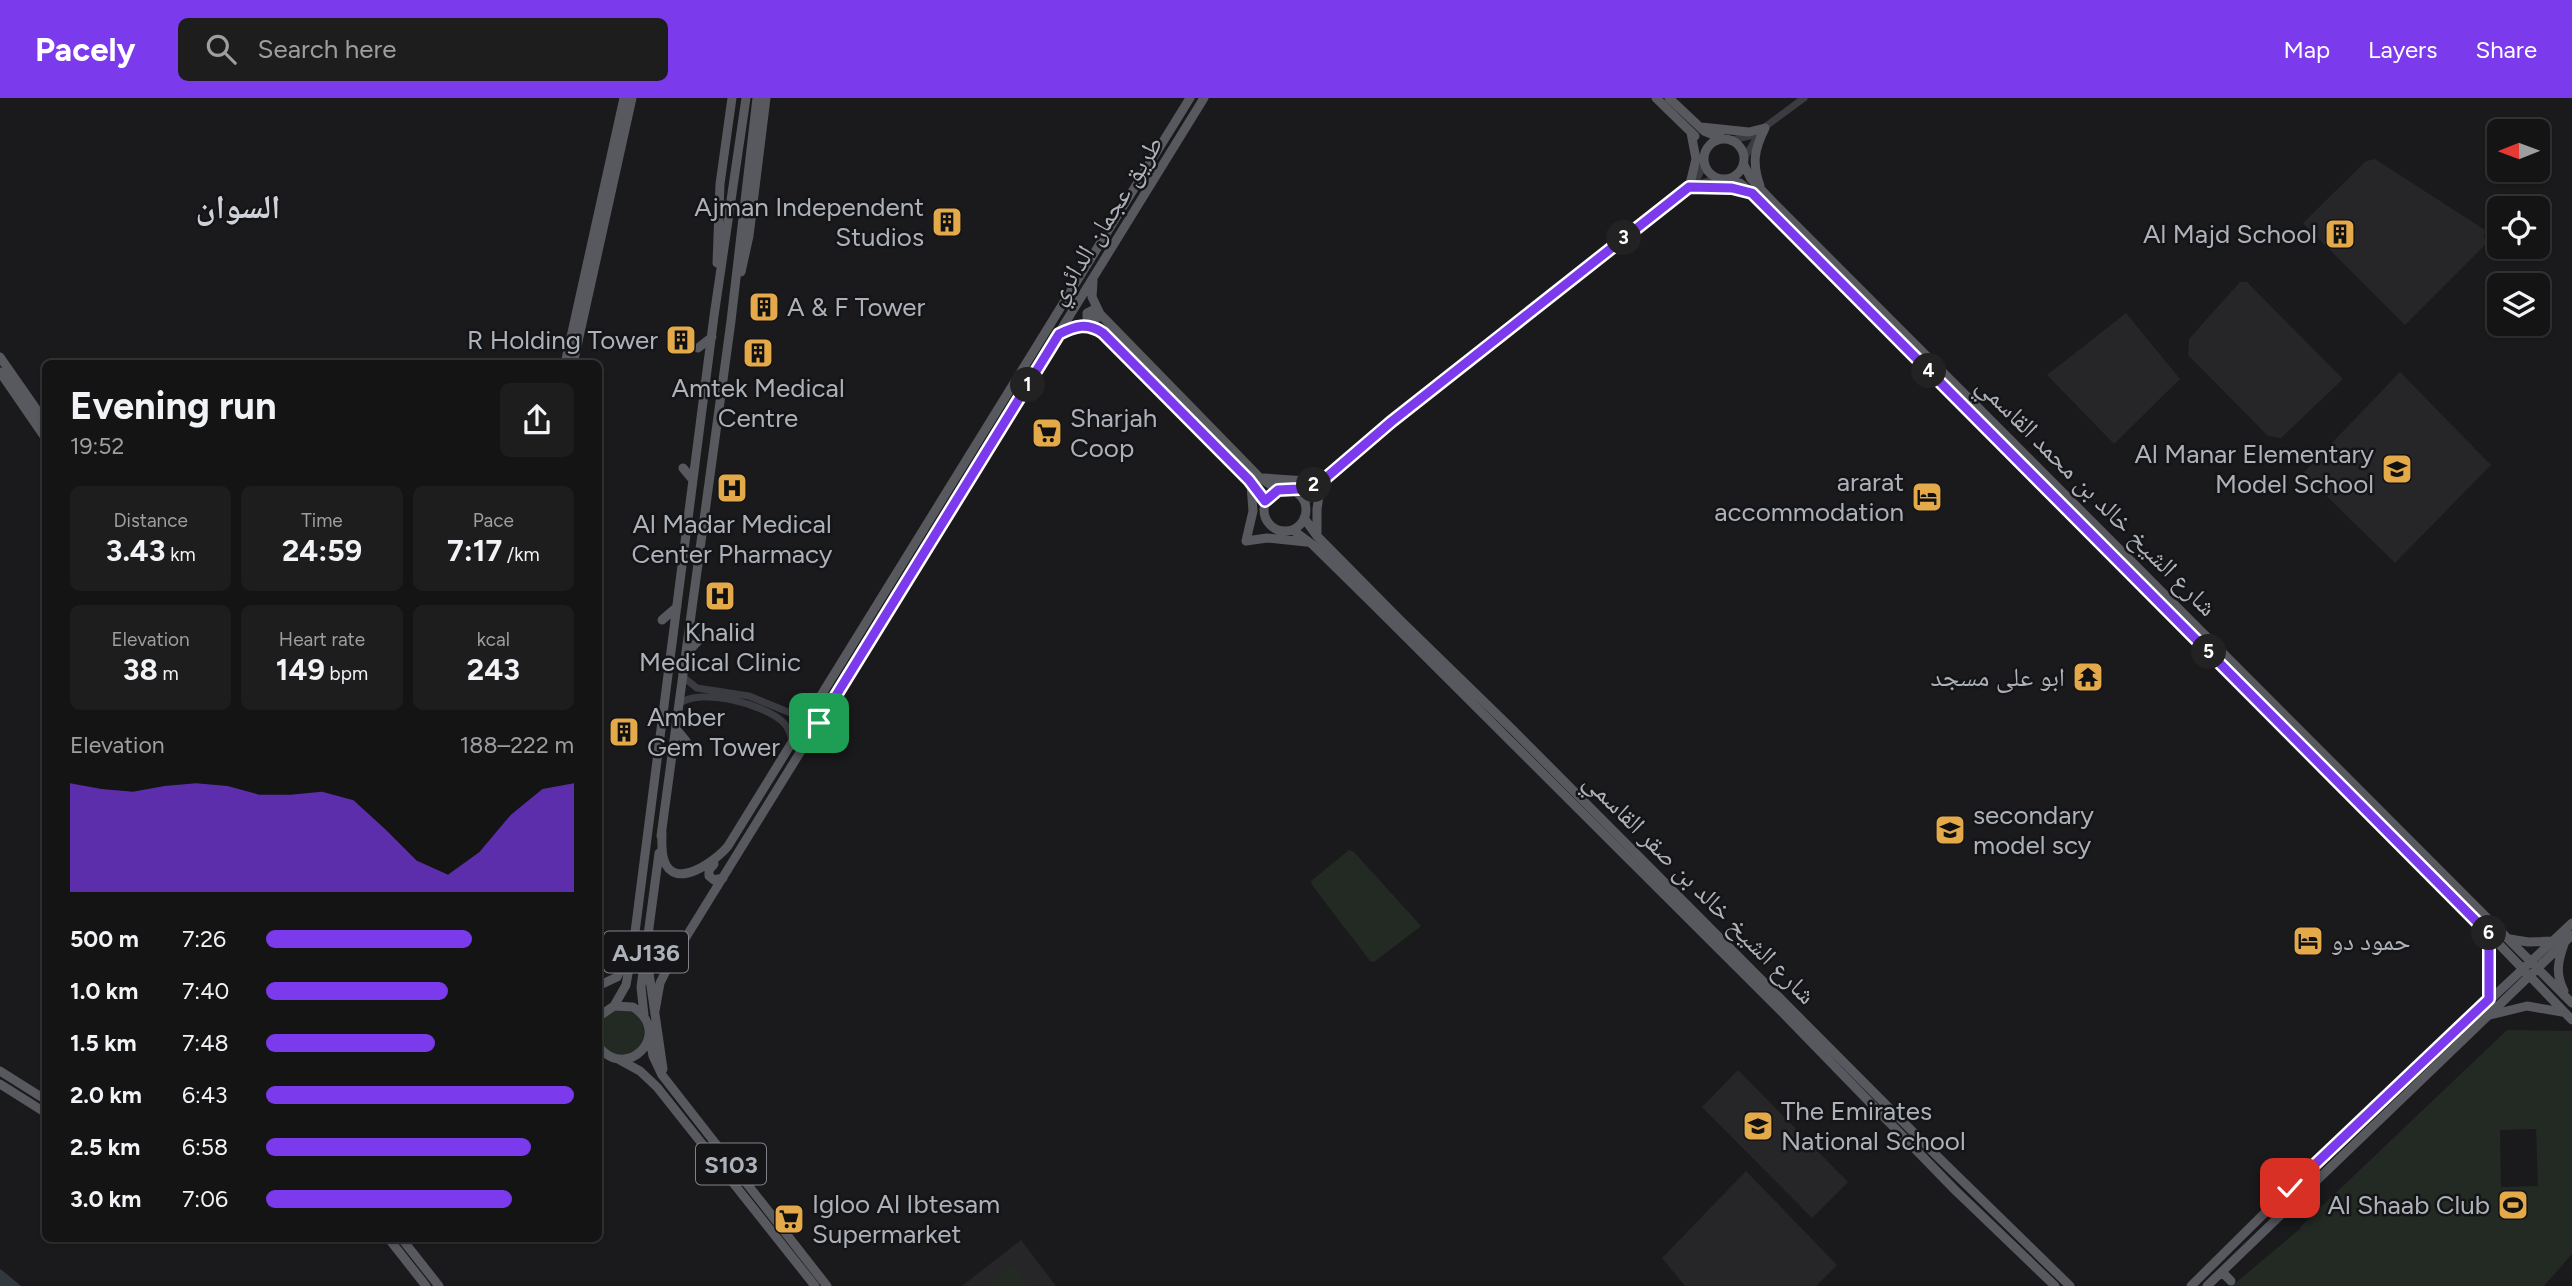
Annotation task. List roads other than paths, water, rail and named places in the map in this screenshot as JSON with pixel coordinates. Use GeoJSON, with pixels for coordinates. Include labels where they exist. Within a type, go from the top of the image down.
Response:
{"type":"FeatureCollection","features":[{"type":"Feature","properties":{"kind":"main road"},"geometry":{"type":"LineString","coordinates":[[566,360],[605,205],[625,98]]}},
{"type":"Feature","properties":{"kind":"main road"},"geometry":{"type":"LineString","coordinates":[[574,360],[625,98]]}},
{"type":"Feature","properties":{"kind":"main road"},"geometry":{"type":"LineString","coordinates":[[715,316],[720,184],[732,98]]}},
{"type":"Feature","properties":{"kind":"main road","name":"AJ136"},"geometry":{"type":"LineString","coordinates":[[611,1007],[621,996],[627,980],[746,98]]}},
{"type":"Feature","properties":{"kind":"main road"},"geometry":{"type":"LineString","coordinates":[[757,98],[756,141],[766,153]]}},
{"type":"Feature","properties":{"kind":"main road","name":"طريق عجمان الدائري"},"geometry":{"type":"LineString","coordinates":[[662,832],[664,863],[678,872],[692,872],[705,867],[720,855],[731,841],[1190,98]]}},
{"type":"Feature","properties":{"kind":"main road","name":"طريق عجمان الدائري"},"geometry":{"type":"LineString","coordinates":[[655,1011],[658,990],[666,970],[1205,98]]}},
{"type":"Feature","properties":{"kind":"main road"},"geometry":{"type":"LineString","coordinates":[[1656,98],[1694,129],[1727,139],[1741,147],[1744,161],[1736,176],[1722,179],[1710,174],[1694,129],[1669,98]]}},
{"type":"Feature","properties":{"kind":"main road"},"geometry":{"type":"LineString","coordinates":[[756,141],[770,99]]}},
{"type":"Feature","properties":{"kind":"main road"},"geometry":{"type":"LineString","coordinates":[[1694,129],[1749,132],[1765,128]]}},
{"type":"Feature","properties":{"kind":"main road"},"geometry":{"type":"LineString","coordinates":[[1694,129],[1696,159],[1689,187],[1757,191],[1754,155],[1765,128]]}},
{"type":"Feature","properties":{"kind":"main road"},"geometry":{"type":"LineString","coordinates":[[1704,159],[1710,145],[1727,139]]}},
{"type":"Feature","properties":{"kind":"main road","name":"AJ136"},"geometry":{"type":"LineString","coordinates":[[644,1015],[641,987],[735,283],[748,246],[756,141]]}},
{"type":"Feature","properties":{"kind":"main road","name":"شارع الشيخ خالد بن محمد القاسمي"},"geometry":{"type":"LineString","coordinates":[[1744,161],[1757,191],[2032,474],[2572,1020]]}},
{"type":"Feature","properties":{"kind":"main road","name":"شارع الشيخ خالد بن محمد القاسمي"},"geometry":{"type":"LineString","coordinates":[[1722,179],[1757,191],[2050,479],[2570,1001]]}},
{"type":"Feature","properties":{"kind":"main road"},"geometry":{"type":"LineString","coordinates":[[1095,276],[1092,290],[1095,305],[1111,326]]}},
{"type":"Feature","properties":{"kind":"main road"},"geometry":{"type":"LineString","coordinates":[[1265,501],[1249,480],[1087,316],[1088,310],[1093,310],[1111,326],[1259,477],[1278,490],[1292,490],[1300,496],[1305,505],[1304,518],[1293,530],[1278,531],[1268,524],[1263,512],[1265,501],[1278,490]]}},
{"type":"Feature","properties":{"kind":"main road"},"geometry":{"type":"LineString","coordinates":[[1059,334],[1079,326],[1091,327],[1103,333]]}},
{"type":"Feature","properties":{"kind":"main road"},"geometry":{"type":"LineString","coordinates":[[698,348],[712,337]]}},
{"type":"Feature","properties":{"kind":"main road"},"geometry":{"type":"LineString","coordinates":[[0,357],[42,417]]}},
{"type":"Feature","properties":{"kind":"main road"},"geometry":{"type":"LineString","coordinates":[[0,372],[42,433]]}},
{"type":"Feature","properties":{"kind":"main road"},"geometry":{"type":"LineString","coordinates":[[683,468],[693,480]]}},
{"type":"Feature","properties":{"kind":"main road"},"geometry":{"type":"LineString","coordinates":[[2032,474],[2045,483],[2050,479]]}},
{"type":"Feature","properties":{"kind":"main road"},"geometry":{"type":"LineString","coordinates":[[1249,480],[1253,511],[1246,541],[1274,538],[1315,540],[1321,482],[1282,481],[1259,477]]}},
{"type":"Feature","properties":{"kind":"main road","name":"شارع الشيخ خالد بن صقر القاسمي"},"geometry":{"type":"LineString","coordinates":[[1304,518],[1315,540],[1562,798],[1875,1107],[1955,1190],[2055,1286]]}},
{"type":"Feature","properties":{"kind":"main road","name":"شارع الشيخ خالد بن صقر القاسمي"},"geometry":{"type":"LineString","coordinates":[[1293,530],[1315,540],[1496,713],[1956,1176],[2070,1286]]}},
{"type":"Feature","properties":{"kind":"main road"},"geometry":{"type":"LineString","coordinates":[[662,620],[677,607]]}},
{"type":"Feature","properties":{"kind":"main road"},"geometry":{"type":"LineString","coordinates":[[2168,612],[2172,607],[2194,624]]}},
{"type":"Feature","properties":{"kind":"main road"},"geometry":{"type":"LineString","coordinates":[[686,655],[700,639]]}},
{"type":"Feature","properties":{"kind":"main road"},"geometry":{"type":"LineString","coordinates":[[1478,709],[1476,701],[1496,713]]}},
{"type":"Feature","properties":{"kind":"main road"},"geometry":{"type":"LineString","coordinates":[[676,729],[686,741]]}},
{"type":"Feature","properties":{"kind":"main road"},"geometry":{"type":"LineString","coordinates":[[723,878],[712,879],[709,870],[726,852],[731,841]]}},
{"type":"Feature","properties":{"kind":"main road"},"geometry":{"type":"LineString","coordinates":[[644,861],[646,876],[641,921],[645,926],[650,922]]}},
{"type":"Feature","properties":{"kind":"main road"},"geometry":{"type":"LineString","coordinates":[[602,984],[614,979],[625,964],[637,880],[644,861]]}},
{"type":"Feature","properties":{"kind":"main road"},"geometry":{"type":"LineString","coordinates":[[654,889],[648,969],[661,1062],[669,1084]]}},
{"type":"Feature","properties":{"kind":"main road"},"geometry":{"type":"LineString","coordinates":[[2535,964],[2572,923]]}},
{"type":"Feature","properties":{"kind":"main road"},"geometry":{"type":"LineString","coordinates":[[2489,934],[2489,999]]}},
{"type":"Feature","properties":{"kind":"main road"},"geometry":{"type":"LineString","coordinates":[[2190,1286],[2489,999],[2572,935]]}},
{"type":"Feature","properties":{"kind":"main road"},"geometry":{"type":"LineString","coordinates":[[2510,939],[2553,941]]}},
{"type":"Feature","properties":{"kind":"main road"},"geometry":{"type":"LineString","coordinates":[[2564,943],[2557,966],[2558,975],[2570,1001]]}},
{"type":"Feature","properties":{"kind":"main road"},"geometry":{"type":"LineString","coordinates":[[2207,1286],[2488,1016],[2526,972]]}},
{"type":"Feature","properties":{"kind":"main road"},"geometry":{"type":"LineString","coordinates":[[602,1005],[627,1005],[644,1015],[649,1034],[645,1046],[636,1055],[616,1059],[602,1057]]}},
{"type":"Feature","properties":{"kind":"main road"},"geometry":{"type":"LineString","coordinates":[[2488,1016],[2527,1006],[2563,1012]]}},
{"type":"Feature","properties":{"kind":"main road"},"geometry":{"type":"LineString","coordinates":[[602,1014],[611,1007]]}},
{"type":"Feature","properties":{"kind":"main road","name":"S103"},"geometry":{"type":"LineString","coordinates":[[649,1034],[656,1063],[669,1084],[827,1286]]}},
{"type":"Feature","properties":{"kind":"main road"},"geometry":{"type":"LineString","coordinates":[[602,1049],[616,1059]]}},
{"type":"Feature","properties":{"kind":"main road","name":"S103"},"geometry":{"type":"LineString","coordinates":[[616,1059],[640,1072],[657,1087],[815,1286]]}},
{"type":"Feature","properties":{"kind":"main road"},"geometry":{"type":"LineString","coordinates":[[0,1070],[42,1097]]}},
{"type":"Feature","properties":{"kind":"main road"},"geometry":{"type":"LineString","coordinates":[[0,1084],[42,1111]]}},
{"type":"Feature","properties":{"kind":"main road"},"geometry":{"type":"LineString","coordinates":[[1875,1107],[1889,1117],[1894,1111]]}},
{"type":"Feature","properties":{"kind":"main road"},"geometry":{"type":"LineString","coordinates":[[390,1242],[426,1286]]}},
{"type":"Feature","properties":{"kind":"main road"},"geometry":{"type":"LineString","coordinates":[[404,1242],[439,1286]]}},
{"type":"Feature","properties":{"kind":"main road"},"geometry":{"type":"LineString","coordinates":[[803,1272],[803,1268],[808,1267],[820,1276]]}},
{"type":"Feature","properties":{"kind":"main road"},"geometry":{"type":"LineString","coordinates":[[2222,1272],[2231,1281]]}},
{"type":"Feature","properties":{"kind":"street"},"geometry":{"type":"LineString","coordinates":[[1727,139],[1751,136],[1804,98]]}},
{"type":"Feature","properties":{"kind":"street"},"geometry":{"type":"LineString","coordinates":[[1744,161],[1753,141],[1765,128]]}},
{"type":"Feature","properties":{"kind":"street"},"geometry":{"type":"LineString","coordinates":[[1305,505],[1321,482],[1391,422],[1689,187],[1699,175],[1704,159]]}},
{"type":"Feature","properties":{"kind":"street"},"geometry":{"type":"LineString","coordinates":[[1689,187],[1722,179]]}},
{"type":"Feature","properties":{"kind":"street"},"geometry":{"type":"LineString","coordinates":[[1292,490],[1321,482]]}},
{"type":"Feature","properties":{"kind":"street"},"geometry":{"type":"LineString","coordinates":[[683,677],[694,687],[709,694],[771,714],[786,724],[792,742]]}},
{"type":"Feature","properties":{"kind":"street"},"geometry":{"type":"LineString","coordinates":[[679,704],[692,697],[709,694],[749,696],[793,714],[810,713]]}},
{"type":"Feature","properties":{"kind":"street"},"geometry":{"type":"LineString","coordinates":[[786,724],[792,722],[793,714]]}},
{"type":"Feature","properties":{"kind":"place","name":"Ajman Independent Studios"},"geometry":{"type":"Point","coordinates":[947,222]}},
{"type":"Feature","properties":{"kind":"place","name":"Al Majd School"},"geometry":{"type":"Point","coordinates":[2340,234]}},
{"type":"Feature","properties":{"kind":"place","name":"A & F Tower"},"geometry":{"type":"Point","coordinates":[764,307]}},
{"type":"Feature","properties":{"kind":"place","name":"R Holding Tower"},"geometry":{"type":"Point","coordinates":[681,340]}},
{"type":"Feature","properties":{"kind":"place","name":"Amtek Medical Centre"},"geometry":{"type":"Point","coordinates":[758,353]}},
{"type":"Feature","properties":{"kind":"place","name":"Sharjah Coop"},"geometry":{"type":"Point","coordinates":[1047,433]}},
{"type":"Feature","properties":{"kind":"place","name":"Al Manar Elementary Model School"},"geometry":{"type":"Point","coordinates":[2397,469]}},
{"type":"Feature","properties":{"kind":"place","name":"Al Madar Medical Center Pharmacy"},"geometry":{"type":"Point","coordinates":[732,488]}},
{"type":"Feature","properties":{"kind":"place","name":"ararat accommodation"},"geometry":{"type":"Point","coordinates":[1927,497]}},
{"type":"Feature","properties":{"kind":"place","name":"Khalid Medical Clinic"},"geometry":{"type":"Point","coordinates":[720,596]}},
{"type":"Feature","properties":{"kind":"place","name":"ابو علی مسجد"},"geometry":{"type":"Point","coordinates":[2088,677]}},
{"type":"Feature","properties":{"kind":"place","name":"Amber Gem Tower"},"geometry":{"type":"Point","coordinates":[624,732]}},
{"type":"Feature","properties":{"kind":"place","name":"secondary model scy"},"geometry":{"type":"Point","coordinates":[1950,830]}},
{"type":"Feature","properties":{"kind":"place","name":"حمود دو"},"geometry":{"type":"Point","coordinates":[2308,941]}},
{"type":"Feature","properties":{"kind":"place","name":"The Emirates National School"},"geometry":{"type":"Point","coordinates":[1758,1126]}},
{"type":"Feature","properties":{"kind":"place","name":"Al Shaab Club"},"geometry":{"type":"Point","coordinates":[2513,1205]}},
{"type":"Feature","properties":{"kind":"place","name":"Igloo Al Ibtesam Supermarket"},"geometry":{"type":"Point","coordinates":[789,1219]}},
{"type":"Feature","properties":{"kind":"district","name":"السوان"},"geometry":{"type":"Point","coordinates":[238,206]}}]}
